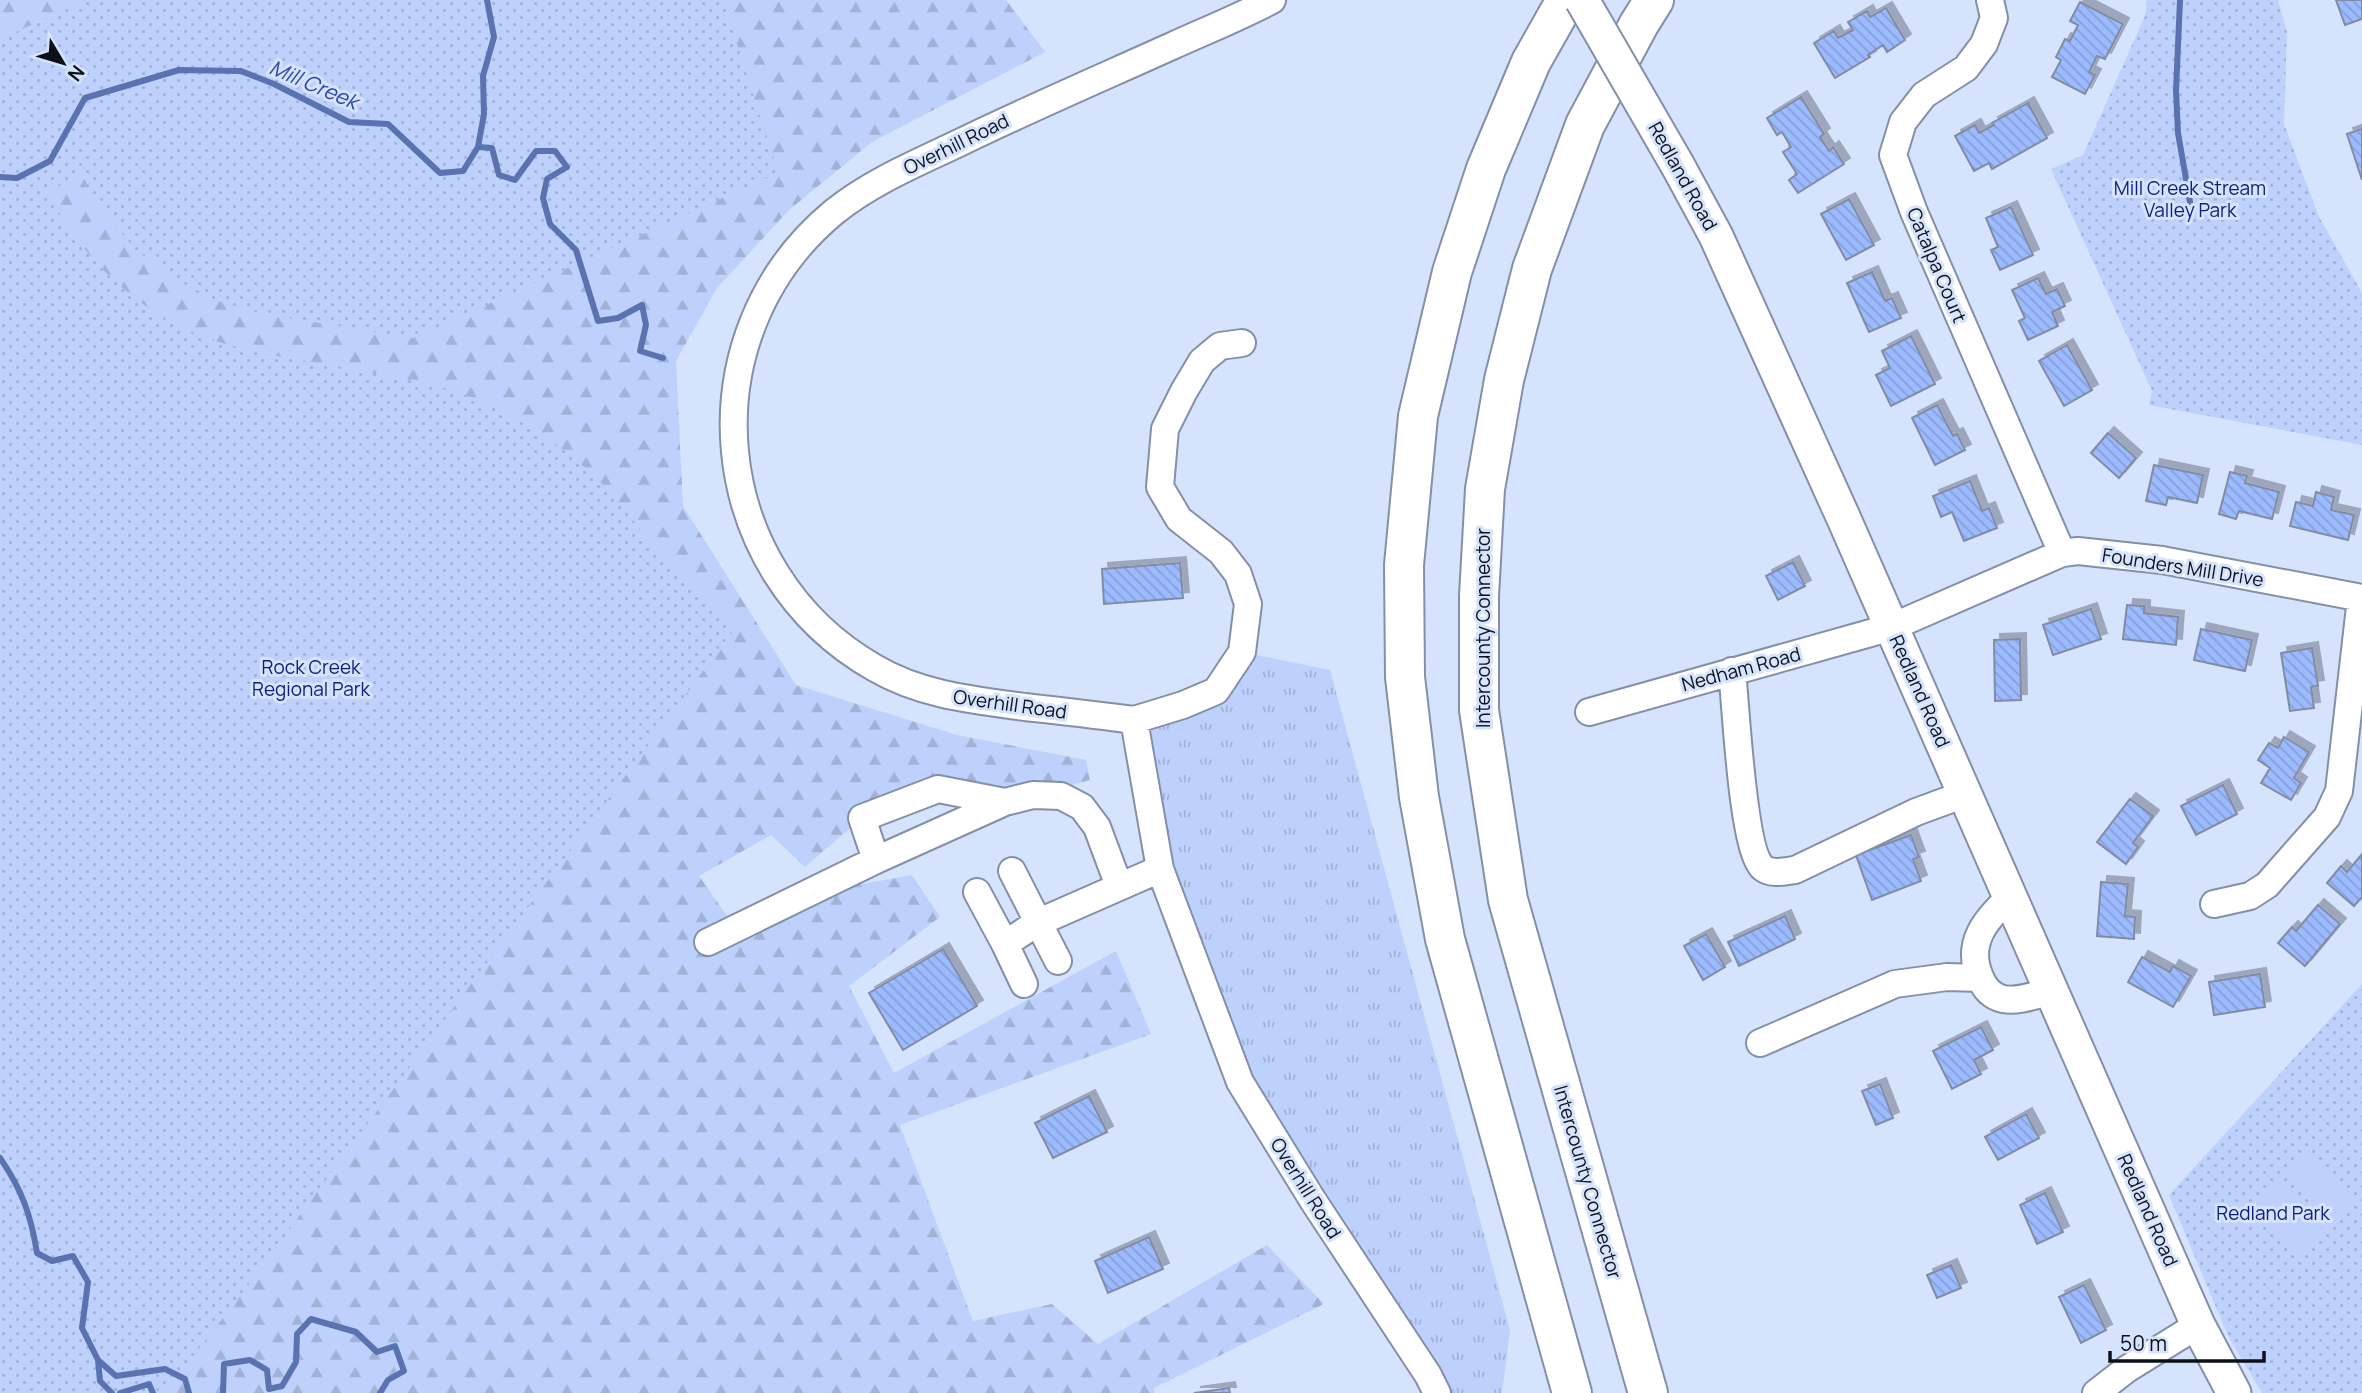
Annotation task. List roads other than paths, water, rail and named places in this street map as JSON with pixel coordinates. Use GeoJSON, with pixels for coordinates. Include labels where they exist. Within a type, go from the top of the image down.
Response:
{"type":"FeatureCollection","features":[{"type":"Feature","properties":{"kind":"highway"},"geometry":{"type":"LineString","coordinates":[[1566,0],[1531,62],[1486,169],[1451,272],[1419,416],[1404,565],[1405,677],[1419,797],[1445,939],[1573,1393]]}},
{"type":"Feature","properties":{"kind":"highway","name":"Intercounty Connector"},"geometry":{"type":"LineString","coordinates":[[1648,1393],[1508,900],[1490,790],[1479,697],[1479,596],[1485,489],[1504,380],[1532,269],[1585,125],[1654,0]]}},
{"type":"Feature","properties":{"kind":"main road","name":"Redland Road"},"geometry":{"type":"LineString","coordinates":[[1582,0],[1716,236],[1892,627],[2198,1325],[2234,1393]]}},
{"type":"Feature","properties":{"kind":"street","name":"Overhill Road"},"geometry":{"type":"LineString","coordinates":[[1272,0],[896,173],[838,209],[814,229],[771,285],[751,329],[736,384],[734,451],[747,513],[777,576],[819,629],[840,647],[910,685],[956,698],[1134,720],[1160,869],[1240,1082],[1437,1393]]}},
{"type":"Feature","properties":{"kind":"street","name":"Catalpa Court"},"geometry":{"type":"LineString","coordinates":[[1990,0],[1994,18],[1984,44],[1966,68],[1924,95],[1903,122],[1894,155],[1913,212],[2062,554]]}},
{"type":"Feature","properties":{"kind":"street"},"geometry":{"type":"LineString","coordinates":[[1134,720],[1183,705],[1216,691],[1242,652],[1248,604],[1238,574],[1221,552],[1179,519],[1160,488],[1165,429],[1184,391],[1202,361],[1220,346],[1242,343]]}},
{"type":"Feature","properties":{"kind":"street","name":"Founders Mill Drive"},"geometry":{"type":"LineString","coordinates":[[1892,627],[2062,554],[2078,551],[2162,560],[2362,598]]}},
{"type":"Feature","properties":{"kind":"street"},"geometry":{"type":"LineString","coordinates":[[2214,904],[2250,896],[2267,886],[2327,817],[2339,791],[2362,598]]}},
{"type":"Feature","properties":{"kind":"street","name":"Nedham Road"},"geometry":{"type":"LineString","coordinates":[[1589,712],[1892,627]]}},
{"type":"Feature","properties":{"kind":"street"},"geometry":{"type":"LineString","coordinates":[[1732,671],[1748,827],[1756,857],[1764,869],[1776,873],[1795,870],[1916,812],[1965,794]]}},
{"type":"Feature","properties":{"kind":"street"},"geometry":{"type":"LineString","coordinates":[[876,860],[862,818],[938,789],[1005,802]]}},
{"type":"Feature","properties":{"kind":"street"},"geometry":{"type":"LineString","coordinates":[[708,942],[876,860],[1005,802],[1033,795],[1061,796],[1082,807],[1097,827],[1119,886]]}},
{"type":"Feature","properties":{"kind":"street"},"geometry":{"type":"LineString","coordinates":[[1005,944],[1037,923],[1160,869]]}},
{"type":"Feature","properties":{"kind":"street"},"geometry":{"type":"LineString","coordinates":[[1012,872],[1058,961]]}},
{"type":"Feature","properties":{"kind":"street"},"geometry":{"type":"LineString","coordinates":[[977,892],[1024,984]]}},
{"type":"Feature","properties":{"kind":"street"},"geometry":{"type":"LineString","coordinates":[[2010,897],[1981,929],[1974,958],[1980,978],[1990,994],[2003,999],[2020,999],[2052,991]]}},
{"type":"Feature","properties":{"kind":"street"},"geometry":{"type":"LineString","coordinates":[[1760,1043],[1895,984],[1947,977],[1980,978]]}},
{"type":"Feature","properties":{"kind":"street"},"geometry":{"type":"LineString","coordinates":[[2096,1393],[2127,1369],[2198,1325]]}},
{"type":"Feature","properties":{"kind":"waterway","name":"Mill Creek"},"geometry":{"type":"LineString","coordinates":[[0,177],[17,178],[50,161],[85,98],[179,70],[241,71],[274,84],[349,122],[388,124],[440,173],[463,171],[478,147],[484,114],[483,76],[494,37],[487,0]]}},
{"type":"Feature","properties":{"kind":"waterway"},"geometry":{"type":"LineString","coordinates":[[2180,0],[2176,91],[2178,133],[2190,202]]}},
{"type":"Feature","properties":{"kind":"waterway"},"geometry":{"type":"LineString","coordinates":[[478,147],[492,148],[499,175],[515,180],[536,151],[555,151],[567,167],[547,179],[543,198],[550,224],[576,250],[598,321],[618,318],[642,305],[646,325],[640,351],[663,358]]}},
{"type":"Feature","properties":{"kind":"waterway"},"geometry":{"type":"LineString","coordinates":[[0,1158],[24,1203],[37,1253],[52,1261],[73,1256],[88,1282],[82,1328],[98,1360],[116,1376],[165,1369],[185,1379],[189,1393]]}},
{"type":"Feature","properties":{"kind":"waterway"},"geometry":{"type":"LineString","coordinates":[[223,1393],[224,1364],[250,1360],[267,1370],[269,1389],[282,1386],[296,1362],[297,1334],[311,1319],[356,1332],[377,1352],[395,1346],[404,1371],[388,1380],[380,1393]]}},
{"type":"Feature","properties":{"kind":"waterway"},"geometry":{"type":"LineString","coordinates":[[98,1360],[100,1381],[112,1393]]}},
{"type":"Feature","properties":{"kind":"waterway"},"geometry":{"type":"LineString","coordinates":[[120,1393],[149,1384],[153,1393]]}},
{"type":"Feature","properties":{"kind":"park label","name":"Mill Creek Stream Valley Park"},"geometry":{"type":"Point","coordinates":[2190,199]}},
{"type":"Feature","properties":{"kind":"park label","name":"Rock Creek Regional Park"},"geometry":{"type":"Point","coordinates":[311,678]}},
{"type":"Feature","properties":{"kind":"park label","name":"Redland Park"},"geometry":{"type":"Point","coordinates":[2273,1213]}}]}
